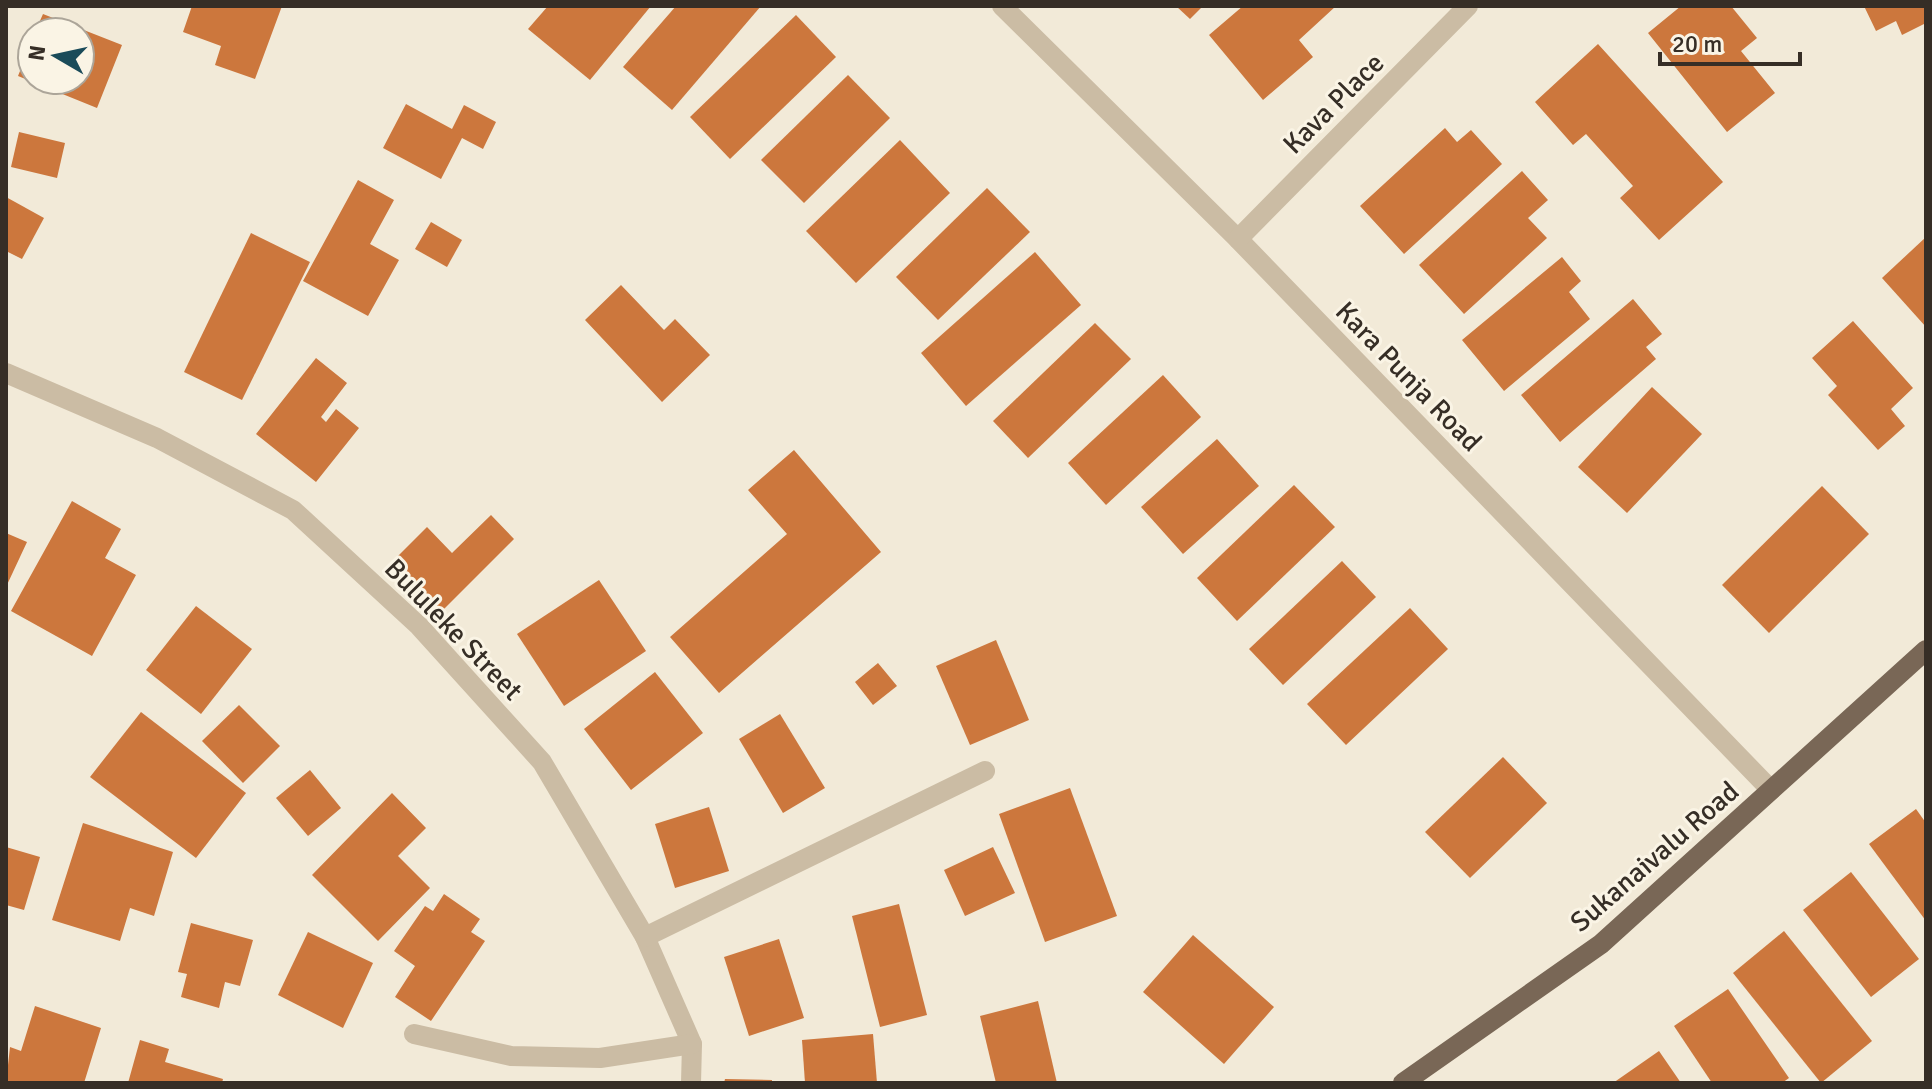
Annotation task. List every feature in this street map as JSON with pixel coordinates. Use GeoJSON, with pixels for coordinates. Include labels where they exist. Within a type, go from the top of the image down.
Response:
{"type":"FeatureCollection","features":[{"type":"Feature","properties":{"kind":"main road","name":"Sukanaivalu Road"},"geometry":{"type":"LineString","coordinates":[[1403,1083],[1601,944],[1926,650]]}},
{"type":"Feature","properties":{"kind":"street","name":"Kara Punja Road"},"geometry":{"type":"LineString","coordinates":[[1002,6],[1238,239],[1771,790]]}},
{"type":"Feature","properties":{"kind":"street","name":"Kava Place"},"geometry":{"type":"LineString","coordinates":[[1238,239],[1468,6]]}},
{"type":"Feature","properties":{"kind":"street","name":"Bululeke Street"},"geometry":{"type":"LineString","coordinates":[[6,373],[157,438],[293,510],[419,626],[542,762],[645,937],[692,1044],[691,1083]]}},
{"type":"Feature","properties":{"kind":"street"},"geometry":{"type":"LineString","coordinates":[[645,937],[985,771]]}},
{"type":"Feature","properties":{"kind":"street"},"geometry":{"type":"LineString","coordinates":[[414,1034],[526,1056],[600,1058],[692,1044]]}},
{"type":"Feature","properties":{"kind":"building"},"geometry":{"type":"Polygon","coordinates":[[[192,6],[282,6],[255,79],[215,65],[221,46],[183,32],[192,6]]]}},
{"type":"Feature","properties":{"kind":"building"},"geometry":{"type":"Polygon","coordinates":[[[548,6],[651,6],[590,80],[528,29],[548,6]]]}},
{"type":"Feature","properties":{"kind":"building"},"geometry":{"type":"Polygon","coordinates":[[[676,6],[761,6],[672,110],[623,67],[676,6]]]}},
{"type":"Feature","properties":{"kind":"building"},"geometry":{"type":"Polygon","coordinates":[[[1176,6],[1203,6],[1190,19],[1176,6]]]}},
{"type":"Feature","properties":{"kind":"building"},"geometry":{"type":"Polygon","coordinates":[[[1243,6],[1336,6],[1299,40],[1313,57],[1263,100],[1209,35],[1243,6]]]}},
{"type":"Feature","properties":{"kind":"building"},"geometry":{"type":"Polygon","coordinates":[[[1681,6],[1731,6],[1757,38],[1741,51],[1775,93],[1727,132],[1648,33],[1681,6]]]}},
{"type":"Feature","properties":{"kind":"building"},"geometry":{"type":"Polygon","coordinates":[[[1864,6],[1926,6],[1926,23],[1902,35],[1896,21],[1876,31],[1864,6]]]}},
{"type":"Feature","properties":{"kind":"building"},"geometry":{"type":"Polygon","coordinates":[[[796,15],[836,57],[730,159],[690,117],[796,15]]]}},
{"type":"Feature","properties":{"kind":"building"},"geometry":{"type":"Polygon","coordinates":[[[96,35],[122,45],[97,108],[67,96],[96,96],[96,35]]]}},
{"type":"Feature","properties":{"kind":"building"},"geometry":{"type":"Polygon","coordinates":[[[1598,44],[1723,182],[1659,240],[1620,198],[1633,186],[1586,134],[1573,145],[1535,102],[1598,44]]]}},
{"type":"Feature","properties":{"kind":"building"},"geometry":{"type":"Polygon","coordinates":[[[848,75],[890,118],[804,203],[761,160],[848,75]]]}},
{"type":"Feature","properties":{"kind":"building"},"geometry":{"type":"Polygon","coordinates":[[[406,104],[452,129],[464,105],[496,122],[483,149],[462,138],[441,179],[383,148],[406,104]]]}},
{"type":"Feature","properties":{"kind":"building"},"geometry":{"type":"Polygon","coordinates":[[[1445,128],[1457,142],[1471,130],[1502,164],[1404,254],[1360,206],[1445,128]]]}},
{"type":"Feature","properties":{"kind":"building"},"geometry":{"type":"Polygon","coordinates":[[[19,132],[65,143],[57,178],[11,167],[19,132]]]}},
{"type":"Feature","properties":{"kind":"building"},"geometry":{"type":"Polygon","coordinates":[[[900,140],[950,193],[856,283],[806,231],[900,140]]]}},
{"type":"Feature","properties":{"kind":"building"},"geometry":{"type":"Polygon","coordinates":[[[1522,171],[1548,200],[1528,218],[1547,238],[1464,314],[1419,265],[1522,171]]]}},
{"type":"Feature","properties":{"kind":"building"},"geometry":{"type":"Polygon","coordinates":[[[358,180],[394,200],[370,244],[399,260],[368,316],[303,281],[358,180]]]}},
{"type":"Feature","properties":{"kind":"building"},"geometry":{"type":"Polygon","coordinates":[[[987,188],[1030,232],[938,320],[896,277],[987,188]]]}},
{"type":"Feature","properties":{"kind":"building"},"geometry":{"type":"Polygon","coordinates":[[[6,197],[44,218],[22,259],[6,251],[6,197]]]}},
{"type":"Feature","properties":{"kind":"building"},"geometry":{"type":"Polygon","coordinates":[[[431,222],[462,240],[447,267],[415,249],[431,222]]]}},
{"type":"Feature","properties":{"kind":"building"},"geometry":{"type":"Polygon","coordinates":[[[251,233],[310,262],[242,400],[184,372],[251,233]]]}},
{"type":"Feature","properties":{"kind":"building"},"geometry":{"type":"Polygon","coordinates":[[[1926,237],[1926,327],[1882,278],[1926,237]]]}},
{"type":"Feature","properties":{"kind":"building"},"geometry":{"type":"Polygon","coordinates":[[[1035,252],[1081,305],[966,406],[921,353],[1035,252]]]}},
{"type":"Feature","properties":{"kind":"building"},"geometry":{"type":"Polygon","coordinates":[[[1562,257],[1581,281],[1569,292],[1590,319],[1504,391],[1462,340],[1562,257]]]}},
{"type":"Feature","properties":{"kind":"building"},"geometry":{"type":"Polygon","coordinates":[[[621,285],[664,330],[675,319],[710,355],[662,402],[585,320],[621,285]]]}},
{"type":"Feature","properties":{"kind":"building"},"geometry":{"type":"Polygon","coordinates":[[[1633,299],[1662,334],[1646,347],[1656,359],[1560,442],[1521,395],[1633,299]]]}},
{"type":"Feature","properties":{"kind":"building"},"geometry":{"type":"Polygon","coordinates":[[[1853,321],[1913,388],[1891,409],[1905,426],[1878,450],[1828,395],[1837,386],[1812,358],[1853,321]]]}},
{"type":"Feature","properties":{"kind":"building"},"geometry":{"type":"Polygon","coordinates":[[[1095,323],[1131,359],[1028,458],[993,421],[1095,323]]]}},
{"type":"Feature","properties":{"kind":"building"},"geometry":{"type":"Polygon","coordinates":[[[316,358],[347,383],[321,417],[326,422],[336,409],[359,428],[316,482],[256,434],[316,358]]]}},
{"type":"Feature","properties":{"kind":"building"},"geometry":{"type":"Polygon","coordinates":[[[1163,375],[1201,417],[1106,505],[1068,463],[1163,375]]]}},
{"type":"Feature","properties":{"kind":"building"},"geometry":{"type":"Polygon","coordinates":[[[1652,387],[1702,434],[1627,513],[1578,467],[1652,387]]]}},
{"type":"Feature","properties":{"kind":"building"},"geometry":{"type":"Polygon","coordinates":[[[1217,439],[1259,486],[1183,554],[1141,507],[1217,439]]]}},
{"type":"Feature","properties":{"kind":"building"},"geometry":{"type":"Polygon","coordinates":[[[794,450],[881,552],[719,693],[670,637],[787,534],[748,490],[794,450]]]}},
{"type":"Feature","properties":{"kind":"building"},"geometry":{"type":"Polygon","coordinates":[[[1294,485],[1335,527],[1237,621],[1197,578],[1294,485]]]}},
{"type":"Feature","properties":{"kind":"building"},"geometry":{"type":"Polygon","coordinates":[[[1822,486],[1869,534],[1769,633],[1722,585],[1822,486]]]}},
{"type":"Feature","properties":{"kind":"building"},"geometry":{"type":"Polygon","coordinates":[[[72,501],[121,529],[105,558],[136,575],[92,656],[11,611],[72,501]]]}},
{"type":"Feature","properties":{"kind":"building"},"geometry":{"type":"Polygon","coordinates":[[[491,515],[514,539],[442,611],[393,561],[427,527],[452,553],[491,515]]]}},
{"type":"Feature","properties":{"kind":"building"},"geometry":{"type":"Polygon","coordinates":[[[6,533],[27,542],[6,587],[6,533]]]}},
{"type":"Feature","properties":{"kind":"building"},"geometry":{"type":"Polygon","coordinates":[[[1342,561],[1376,597],[1283,685],[1249,649],[1342,561]]]}},
{"type":"Feature","properties":{"kind":"building"},"geometry":{"type":"Polygon","coordinates":[[[599,580],[646,651],[564,706],[517,634],[599,580]]]}},
{"type":"Feature","properties":{"kind":"building"},"geometry":{"type":"Polygon","coordinates":[[[196,606],[252,649],[201,714],[146,670],[196,606]]]}},
{"type":"Feature","properties":{"kind":"building"},"geometry":{"type":"Polygon","coordinates":[[[1410,608],[1448,649],[1346,745],[1307,704],[1410,608]]]}},
{"type":"Feature","properties":{"kind":"building"},"geometry":{"type":"Polygon","coordinates":[[[996,640],[1029,720],[970,745],[936,666],[996,640]]]}},
{"type":"Feature","properties":{"kind":"building"},"geometry":{"type":"Polygon","coordinates":[[[878,663],[897,686],[873,705],[855,682],[878,663]]]}},
{"type":"Feature","properties":{"kind":"building"},"geometry":{"type":"Polygon","coordinates":[[[655,672],[703,733],[631,790],[584,729],[655,672]]]}},
{"type":"Feature","properties":{"kind":"building"},"geometry":{"type":"Polygon","coordinates":[[[239,705],[280,746],[243,783],[202,741],[239,705]]]}},
{"type":"Feature","properties":{"kind":"building"},"geometry":{"type":"Polygon","coordinates":[[[141,712],[246,793],[196,858],[90,777],[141,712]]]}},
{"type":"Feature","properties":{"kind":"building"},"geometry":{"type":"Polygon","coordinates":[[[780,714],[825,788],[783,813],[739,739],[780,714]]]}},
{"type":"Feature","properties":{"kind":"building"},"geometry":{"type":"Polygon","coordinates":[[[1503,757],[1547,803],[1470,878],[1425,832],[1503,757]]]}},
{"type":"Feature","properties":{"kind":"building"},"geometry":{"type":"Polygon","coordinates":[[[310,770],[341,808],[308,836],[276,798],[310,770]]]}},
{"type":"Feature","properties":{"kind":"building"},"geometry":{"type":"Polygon","coordinates":[[[1070,788],[1117,916],[1045,942],[999,814],[1070,788]]]}},
{"type":"Feature","properties":{"kind":"building"},"geometry":{"type":"Polygon","coordinates":[[[392,793],[426,828],[398,856],[430,888],[378,941],[312,875],[392,793]]]}},
{"type":"Feature","properties":{"kind":"building"},"geometry":{"type":"Polygon","coordinates":[[[709,807],[729,871],[675,888],[655,824],[709,807]]]}},
{"type":"Feature","properties":{"kind":"building"},"geometry":{"type":"Polygon","coordinates":[[[1916,809],[1926,823],[1926,921],[1869,844],[1916,809]]]}},
{"type":"Feature","properties":{"kind":"building"},"geometry":{"type":"Polygon","coordinates":[[[83,823],[173,852],[154,916],[130,908],[120,941],[52,920],[83,823]]]}},
{"type":"Feature","properties":{"kind":"building"},"geometry":{"type":"Polygon","coordinates":[[[6,847],[40,857],[24,910],[6,905],[6,847]]]}},
{"type":"Feature","properties":{"kind":"building"},"geometry":{"type":"Polygon","coordinates":[[[993,847],[1015,893],[965,916],[944,870],[993,847]]]}},
{"type":"Feature","properties":{"kind":"building"},"geometry":{"type":"Polygon","coordinates":[[[1851,872],[1919,959],[1871,997],[1803,910],[1851,872]]]}},
{"type":"Feature","properties":{"kind":"building"},"geometry":{"type":"Polygon","coordinates":[[[444,894],[480,919],[471,932],[485,941],[431,1021],[395,997],[415,966],[394,951],[425,906],[433,911],[444,894]]]}},
{"type":"Feature","properties":{"kind":"building"},"geometry":{"type":"Polygon","coordinates":[[[899,904],[927,1015],[880,1027],[852,916],[899,904]]]}},
{"type":"Feature","properties":{"kind":"building"},"geometry":{"type":"Polygon","coordinates":[[[191,923],[253,940],[240,986],[225,982],[219,1008],[181,997],[187,974],[178,972],[191,923]]]}},
{"type":"Feature","properties":{"kind":"building"},"geometry":{"type":"Polygon","coordinates":[[[1784,931],[1872,1041],[1821,1083],[1733,973],[1784,931]]]}},
{"type":"Feature","properties":{"kind":"building"},"geometry":{"type":"Polygon","coordinates":[[[308,932],[373,963],[343,1028],[278,995],[308,932]]]}},
{"type":"Feature","properties":{"kind":"building"},"geometry":{"type":"Polygon","coordinates":[[[1193,935],[1274,1007],[1224,1064],[1143,992],[1193,935]]]}},
{"type":"Feature","properties":{"kind":"building"},"geometry":{"type":"Polygon","coordinates":[[[779,939],[804,1018],[749,1036],[724,957],[779,939]]]}},
{"type":"Feature","properties":{"kind":"building"},"geometry":{"type":"Polygon","coordinates":[[[1728,989],[1789,1078],[1782,1083],[1712,1083],[1674,1026],[1728,989]]]}},
{"type":"Feature","properties":{"kind":"building"},"geometry":{"type":"Polygon","coordinates":[[[1038,1001],[1057,1083],[996,1083],[980,1016],[1038,1001]]]}},
{"type":"Feature","properties":{"kind":"building"},"geometry":{"type":"Polygon","coordinates":[[[35,1006],[101,1028],[84,1083],[6,1083],[10,1047],[21,1051],[35,1006]]]}},
{"type":"Feature","properties":{"kind":"building"},"geometry":{"type":"Polygon","coordinates":[[[873,1034],[877,1083],[805,1083],[802,1040],[873,1034]]]}},
{"type":"Feature","properties":{"kind":"building"},"geometry":{"type":"Polygon","coordinates":[[[140,1040],[169,1049],[165,1062],[223,1079],[222,1083],[128,1083],[140,1040]]]}},
{"type":"Feature","properties":{"kind":"building"},"geometry":{"type":"Polygon","coordinates":[[[1659,1051],[1681,1083],[1613,1083],[1659,1051]]]}},
{"type":"Feature","properties":{"kind":"building"},"geometry":{"type":"Polygon","coordinates":[[[725,1079],[772,1080],[772,1083],[724,1083],[725,1079]]]}}]}
